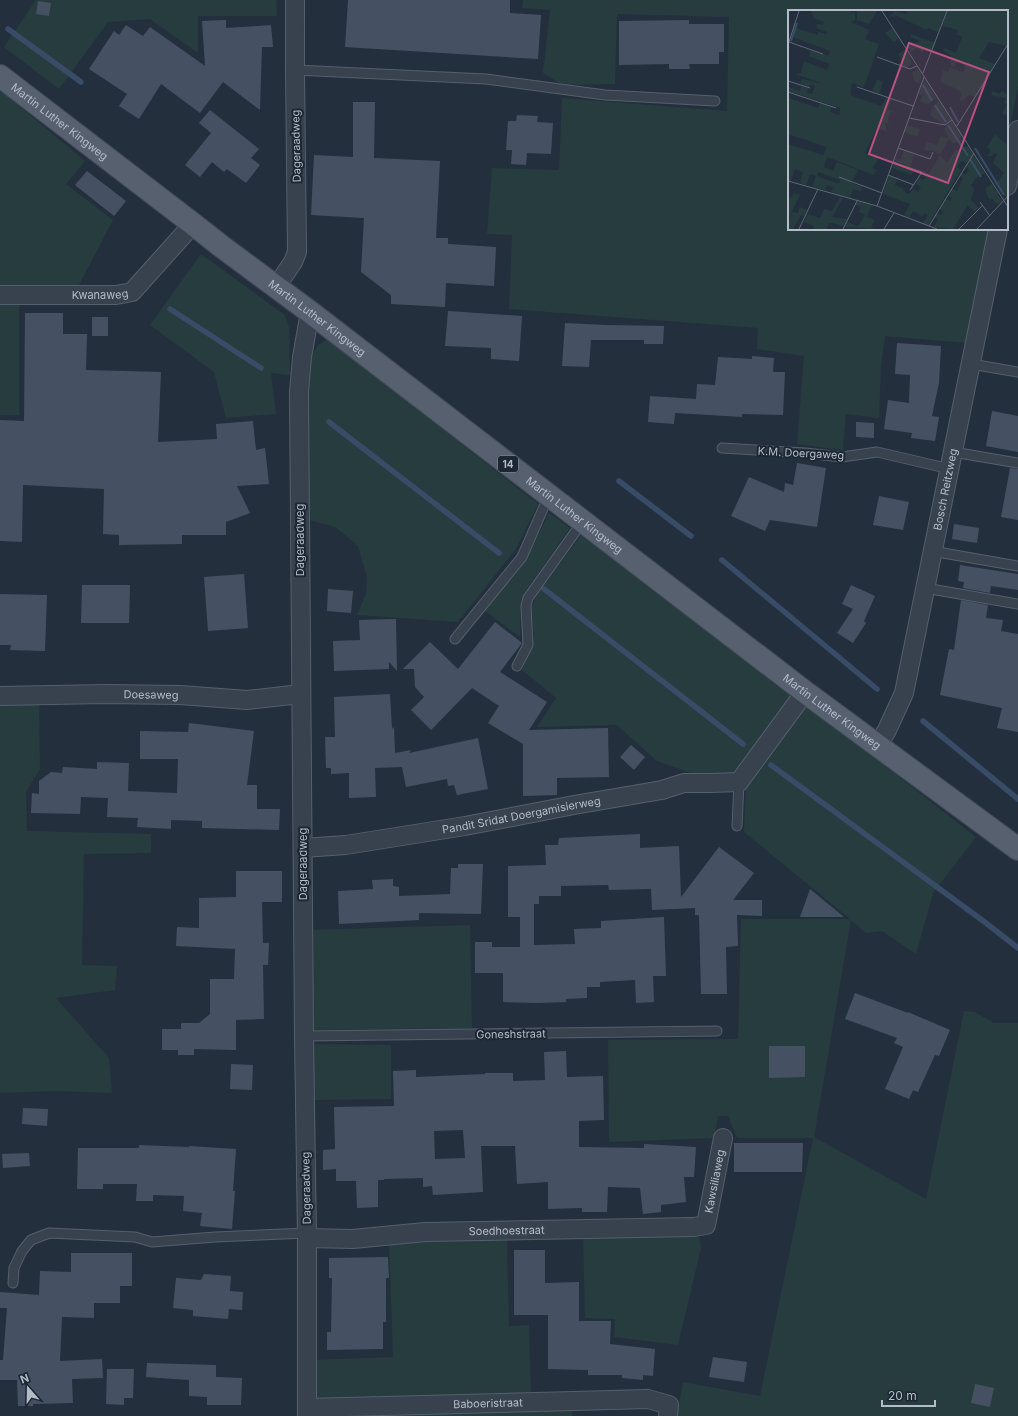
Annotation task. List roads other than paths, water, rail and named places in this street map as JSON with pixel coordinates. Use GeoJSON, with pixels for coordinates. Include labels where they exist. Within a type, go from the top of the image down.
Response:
{"type":"FeatureCollection","features":[{"type":"Feature","properties":{"kind":"main road","name":"Martin Luther Kingweg"},"geometry":{"type":"LineString","coordinates":[[0,76],[805,692],[1018,850]]}},
{"type":"Feature","properties":{"kind":"street","name":"Dageraadweg"},"geometry":{"type":"LineString","coordinates":[[276,287],[293,262],[297,252],[295,0]]}},
{"type":"Feature","properties":{"kind":"street"},"geometry":{"type":"LineString","coordinates":[[1008,181],[1018,130]]}},
{"type":"Feature","properties":{"kind":"street","name":"Kwanaweg"},"geometry":{"type":"LineString","coordinates":[[0,294],[116,295],[132,292],[193,224]]}},
{"type":"Feature","properties":{"kind":"street","name":"Bosch Reitzweg"},"geometry":{"type":"LineString","coordinates":[[878,745],[887,730],[904,693],[932,550],[972,364],[998,230]]}},
{"type":"Feature","properties":{"kind":"street","name":"Dageraadweg"},"geometry":{"type":"LineString","coordinates":[[307,1412],[307,1236],[299,392],[302,357],[310,312]]}},
{"type":"Feature","properties":{"kind":"street"},"geometry":{"type":"LineString","coordinates":[[739,782],[805,692]]}},
{"type":"Feature","properties":{"kind":"street","name":"Doesaweg"},"geometry":{"type":"LineString","coordinates":[[0,696],[105,694],[180,695],[247,700],[301,694]]}},
{"type":"Feature","properties":{"kind":"street","name":"Pandit Sridat Doergamisierweg"},"geometry":{"type":"LineString","coordinates":[[303,848],[346,845],[465,826],[662,790],[684,783],[739,782]]}},
{"type":"Feature","properties":{"kind":"street","name":"Kawsiliaweg"},"geometry":{"type":"LineString","coordinates":[[706,1225],[723,1138]]}},
{"type":"Feature","properties":{"kind":"street","name":"Soedhoestraat"},"geometry":{"type":"LineString","coordinates":[[307,1236],[353,1239],[425,1232],[694,1227],[706,1225]]}},
{"type":"Feature","properties":{"kind":"street","name":"Baboeristraat"},"geometry":{"type":"LineString","coordinates":[[307,1412],[648,1399],[669,1410]]}},
{"type":"Feature","properties":{"kind":"lane"},"geometry":{"type":"LineString","coordinates":[[295,70],[486,79],[605,95],[715,101]]}},
{"type":"Feature","properties":{"kind":"lane"},"geometry":{"type":"LineString","coordinates":[[972,364],[1018,372]]}},
{"type":"Feature","properties":{"kind":"lane","name":"K.M. Doergaweg"},"geometry":{"type":"LineString","coordinates":[[722,448],[842,457],[877,452],[952,460],[1018,463]]}},
{"type":"Feature","properties":{"kind":"lane"},"geometry":{"type":"LineString","coordinates":[[455,639],[522,557],[549,495]]}},
{"type":"Feature","properties":{"kind":"lane"},"geometry":{"type":"LineString","coordinates":[[517,666],[528,645],[526,606],[528,598],[583,521]]}},
{"type":"Feature","properties":{"kind":"lane"},"geometry":{"type":"LineString","coordinates":[[932,550],[1018,566]]}},
{"type":"Feature","properties":{"kind":"lane"},"geometry":{"type":"LineString","coordinates":[[925,588],[1018,604]]}},
{"type":"Feature","properties":{"kind":"lane"},"geometry":{"type":"LineString","coordinates":[[737,826],[739,782]]}},
{"type":"Feature","properties":{"kind":"lane","name":"Goneshstraat"},"geometry":{"type":"LineString","coordinates":[[304,1036],[717,1032]]}},
{"type":"Feature","properties":{"kind":"lane"},"geometry":{"type":"LineString","coordinates":[[13,1283],[14,1268],[22,1251],[32,1240],[49,1232],[135,1237],[152,1242],[215,1237],[307,1236]]}},
{"type":"Feature","properties":{"kind":"waterway"},"geometry":{"type":"LineString","coordinates":[[8,29],[81,82]]}},
{"type":"Feature","properties":{"kind":"waterway"},"geometry":{"type":"LineString","coordinates":[[170,309],[261,368]]}},
{"type":"Feature","properties":{"kind":"waterway"},"geometry":{"type":"LineString","coordinates":[[329,422],[499,553]]}},
{"type":"Feature","properties":{"kind":"waterway"},"geometry":{"type":"LineString","coordinates":[[619,481],[691,536]]}},
{"type":"Feature","properties":{"kind":"waterway"},"geometry":{"type":"LineString","coordinates":[[722,560],[877,689]]}},
{"type":"Feature","properties":{"kind":"waterway"},"geometry":{"type":"LineString","coordinates":[[544,589],[743,744]]}},
{"type":"Feature","properties":{"kind":"waterway"},"geometry":{"type":"LineString","coordinates":[[923,721],[1018,799]]}},
{"type":"Feature","properties":{"kind":"waterway"},"geometry":{"type":"LineString","coordinates":[[771,765],[1018,948]]}}]}
